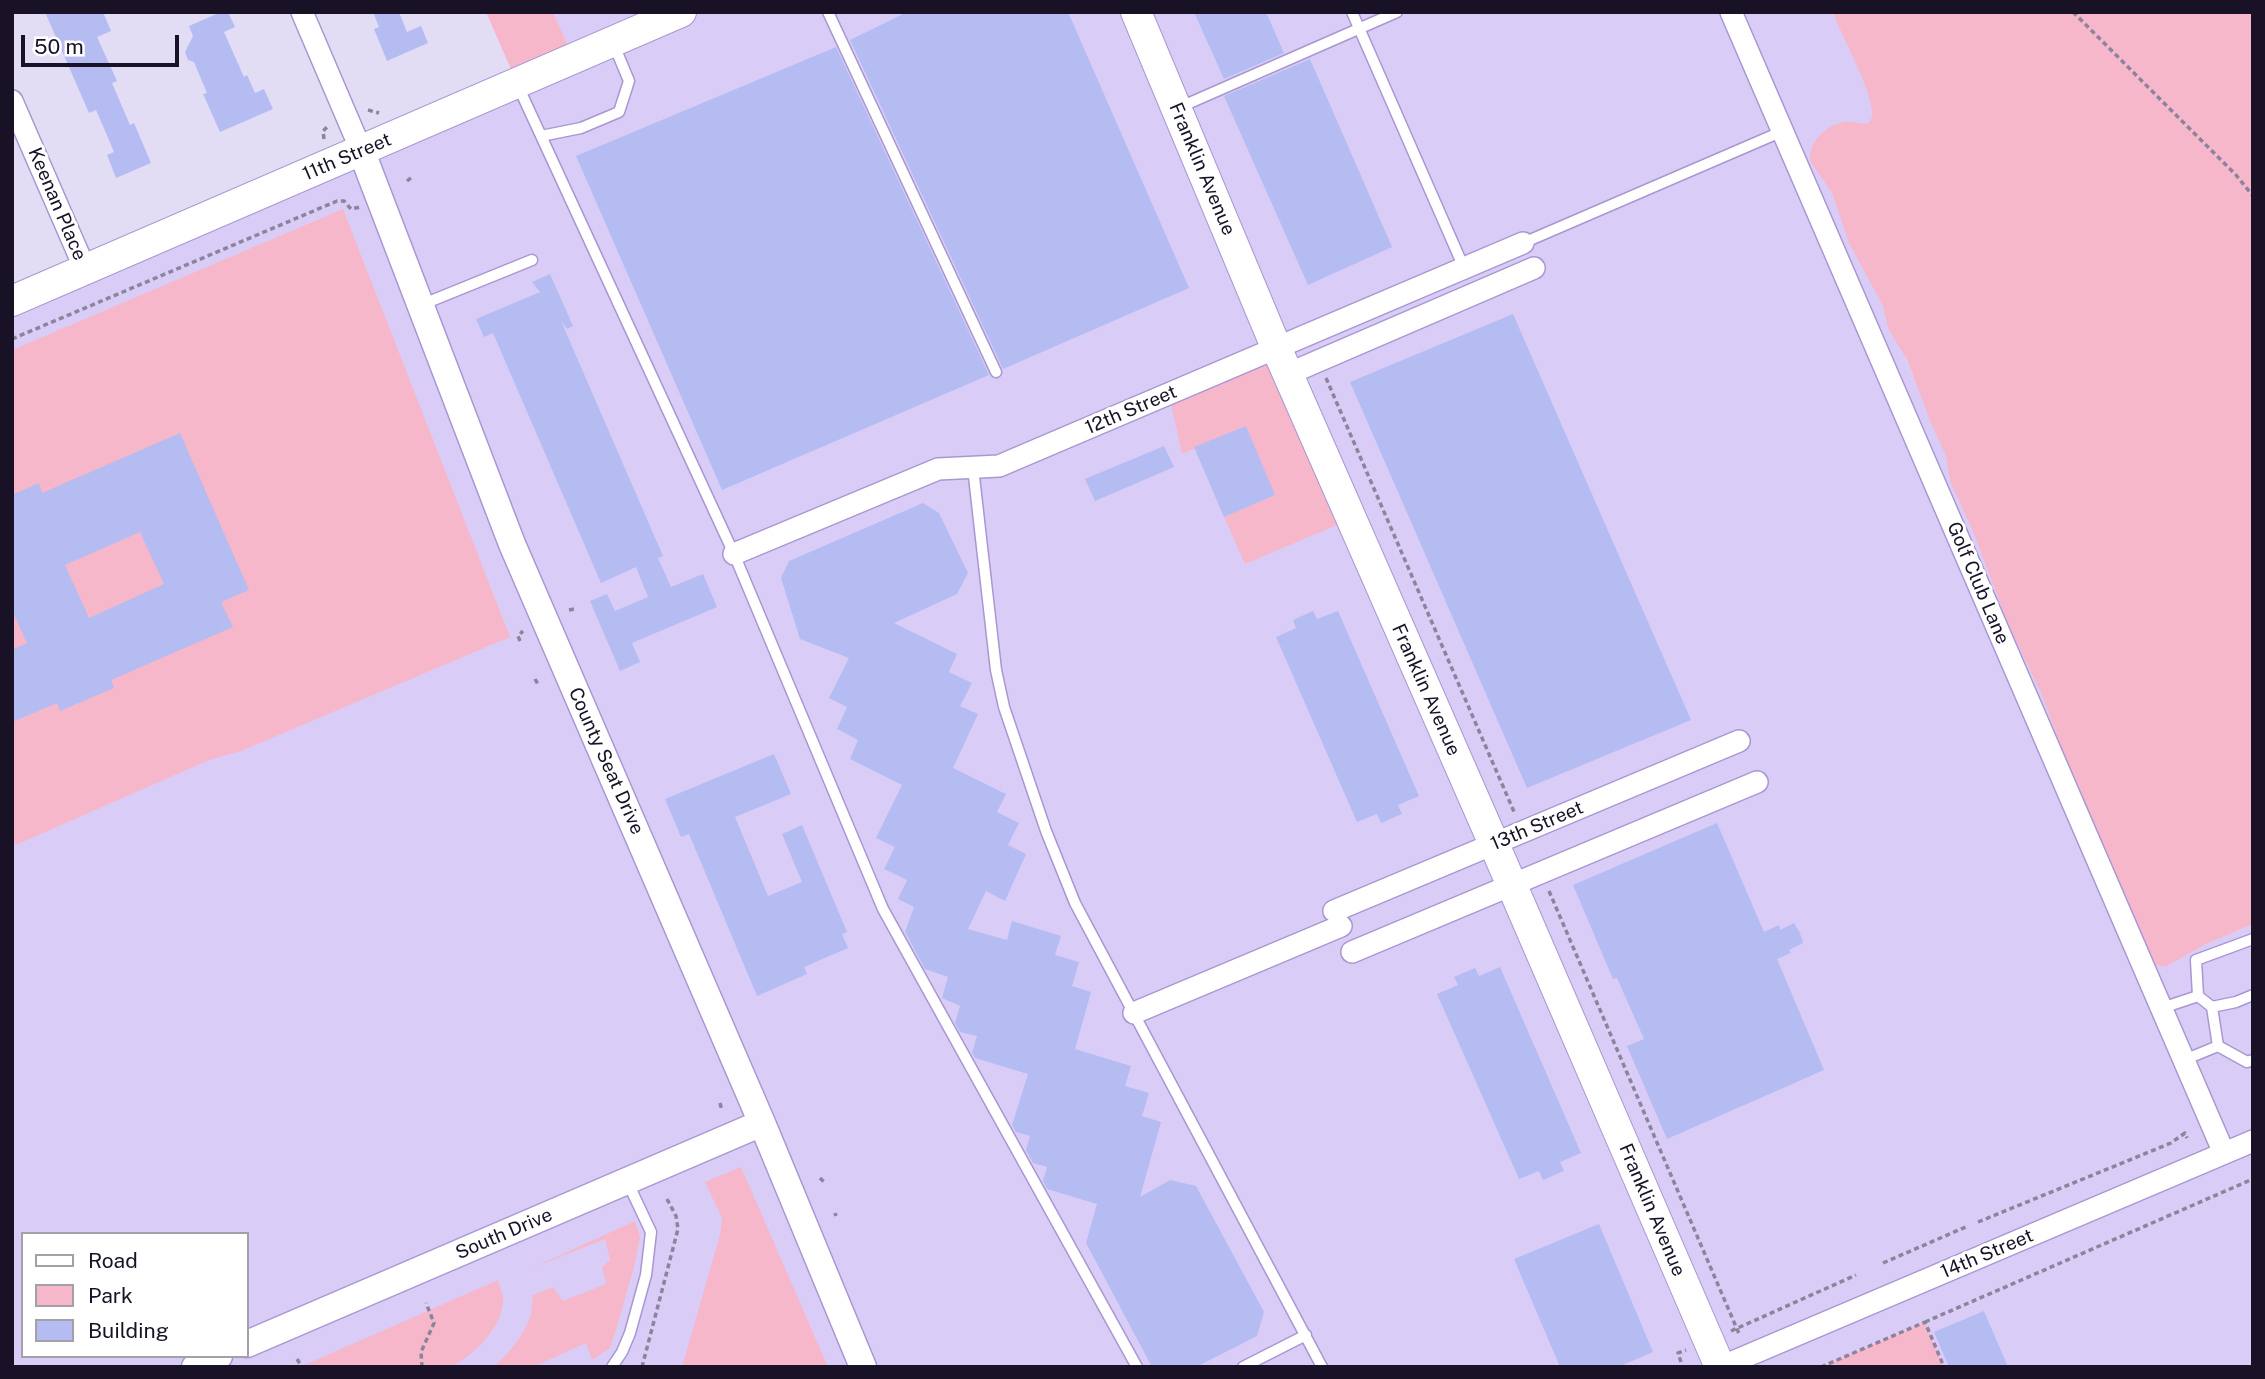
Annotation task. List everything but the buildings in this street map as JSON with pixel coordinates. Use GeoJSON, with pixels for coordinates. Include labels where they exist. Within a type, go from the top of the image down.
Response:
{"type":"FeatureCollection","features":[{"type":"Feature","properties":{"kind":"main road","name":"11th Street"},"geometry":{"type":"LineString","coordinates":[[12,301],[681,12]]}},
{"type":"Feature","properties":{"kind":"main road","name":"Franklin Avenue"},"geometry":{"type":"LineString","coordinates":[[1136,12],[1282,361],[1720,1367]]}},
{"type":"Feature","properties":{"kind":"street"},"geometry":{"type":"LineString","coordinates":[[302,12],[362,150]]}},
{"type":"Feature","properties":{"kind":"street","name":"Golf Club Lane"},"geometry":{"type":"LineString","coordinates":[[1731,12],[2224,1153]]}},
{"type":"Feature","properties":{"kind":"street","name":"Keenan Place"},"geometry":{"type":"LineString","coordinates":[[12,101],[85,269]]}},
{"type":"Feature","properties":{"kind":"street","name":"County Seat Drive"},"geometry":{"type":"LineString","coordinates":[[362,150],[512,544],[762,1122],[863,1367]]}},
{"type":"Feature","properties":{"kind":"street","name":"12th Street"},"geometry":{"type":"LineString","coordinates":[[1282,361],[1464,268],[1523,243]]}},
{"type":"Feature","properties":{"kind":"street","name":"12th Street"},"geometry":{"type":"LineString","coordinates":[[734,554],[939,469],[999,466],[1534,268]]}},
{"type":"Feature","properties":{"kind":"street","name":"13th Street"},"geometry":{"type":"LineString","coordinates":[[1134,1013],[1494,844],[1739,741]]}},
{"type":"Feature","properties":{"kind":"street"},"geometry":{"type":"LineString","coordinates":[[1352,952],[1757,782]]}},
{"type":"Feature","properties":{"kind":"street","name":"South Drive"},"geometry":{"type":"LineString","coordinates":[[248,1345],[762,1122]]}},
{"type":"Feature","properties":{"kind":"street","name":"14th Street"},"geometry":{"type":"LineString","coordinates":[[1720,1367],[2253,1141]]}},
{"type":"Feature","properties":{"kind":"street"},"geometry":{"type":"LineString","coordinates":[[195,1367],[215,1358]]}},
{"type":"Feature","properties":{"kind":"lane"},"geometry":{"type":"LineString","coordinates":[[828,12],[996,372]]}},
{"type":"Feature","properties":{"kind":"lane"},"geometry":{"type":"LineString","coordinates":[[1352,12],[1464,268]]}},
{"type":"Feature","properties":{"kind":"lane"},"geometry":{"type":"LineString","coordinates":[[1177,108],[1397,12]]}},
{"type":"Feature","properties":{"kind":"lane"},"geometry":{"type":"LineString","coordinates":[[541,136],[581,128],[619,112],[629,80],[612,42]]}},
{"type":"Feature","properties":{"kind":"lane"},"geometry":{"type":"LineString","coordinates":[[517,83],[734,554],[883,909],[1137,1367]]}},
{"type":"Feature","properties":{"kind":"lane"},"geometry":{"type":"LineString","coordinates":[[1523,243],[1783,131]]}},
{"type":"Feature","properties":{"kind":"lane"},"geometry":{"type":"LineString","coordinates":[[421,305],[532,261]]}},
{"type":"Feature","properties":{"kind":"lane"},"geometry":{"type":"LineString","coordinates":[[973,468],[996,670],[1004,707],[1046,831],[1075,903],[1322,1367]]}},
{"type":"Feature","properties":{"kind":"lane"},"geometry":{"type":"LineString","coordinates":[[2218,1046],[2212,1007],[2198,996],[2196,960],[2253,939]]}},
{"type":"Feature","properties":{"kind":"lane"},"geometry":{"type":"LineString","coordinates":[[2212,1007],[2253,995]]}},
{"type":"Feature","properties":{"kind":"lane"},"geometry":{"type":"LineString","coordinates":[[2162,1008],[2198,996]]}},
{"type":"Feature","properties":{"kind":"lane"},"geometry":{"type":"LineString","coordinates":[[2184,1060],[2218,1046]]}},
{"type":"Feature","properties":{"kind":"lane"},"geometry":{"type":"LineString","coordinates":[[2218,1046],[2247,1062],[2253,1060]]}},
{"type":"Feature","properties":{"kind":"lane"},"geometry":{"type":"LineString","coordinates":[[612,1367],[631,1333],[646,1275],[651,1232],[626,1181]]}},
{"type":"Feature","properties":{"kind":"lane"},"geometry":{"type":"LineString","coordinates":[[1243,1367],[1306,1335]]}},
{"type":"Feature","properties":{"kind":"path"},"geometry":{"type":"LineString","coordinates":[[2076,14],[2236,175],[2253,196]]}},
{"type":"Feature","properties":{"kind":"path"},"geometry":{"type":"LineString","coordinates":[[368,110],[379,113]]}},
{"type":"Feature","properties":{"kind":"path"},"geometry":{"type":"LineString","coordinates":[[324,141],[323,131],[330,124]]}},
{"type":"Feature","properties":{"kind":"path"},"geometry":{"type":"LineString","coordinates":[[407,181],[412,177]]}},
{"type":"Feature","properties":{"kind":"path"},"geometry":{"type":"LineString","coordinates":[[12,340],[337,201],[344,201],[351,209],[360,207]]}},
{"type":"Feature","properties":{"kind":"path"},"geometry":{"type":"LineString","coordinates":[[520,641],[518,636],[523,631]]}},
{"type":"Feature","properties":{"kind":"path"},"geometry":{"type":"LineString","coordinates":[[535,679],[539,686]]}},
{"type":"Feature","properties":{"kind":"path"},"geometry":{"type":"LineString","coordinates":[[720,1103],[722,1111]]}},
{"type":"Feature","properties":{"kind":"path"},"geometry":{"type":"LineString","coordinates":[[1978,1222],[2171,1143],[2185,1133],[2188,1138]]}},
{"type":"Feature","properties":{"kind":"path"},"geometry":{"type":"LineString","coordinates":[[820,1178],[824,1182]]}},
{"type":"Feature","properties":{"kind":"path"},"geometry":{"type":"LineString","coordinates":[[1821,1367],[2253,1179]]}},
{"type":"Feature","properties":{"kind":"path"},"geometry":{"type":"LineString","coordinates":[[2211,1189],[2214,1195]]}},
{"type":"Feature","properties":{"kind":"path"},"geometry":{"type":"LineString","coordinates":[[1883,1263],[1968,1226]]}},
{"type":"Feature","properties":{"kind":"path"},"geometry":{"type":"LineString","coordinates":[[1731,1331],[1856,1275]]}},
{"type":"Feature","properties":{"kind":"path"},"geometry":{"type":"LineString","coordinates":[[422,1367],[421,1352],[434,1323],[426,1303]]}},
{"type":"Feature","properties":{"kind":"path"},"geometry":{"type":"LineString","coordinates":[[1925,1322],[1944,1367]]}},
{"type":"Feature","properties":{"kind":"path"},"geometry":{"type":"LineString","coordinates":[[1737,1328],[1740,1336]]}},
{"type":"Feature","properties":{"kind":"path"},"geometry":{"type":"LineString","coordinates":[[1681,1362],[1678,1353],[1686,1350]]}},
{"type":"Feature","properties":{"kind":"path"},"geometry":{"type":"LineString","coordinates":[[297,1359],[302,1367]]}},
{"type":"Feature","properties":{"kind":"shaded area"},"geometry":{"type":"Polygon","coordinates":[[[553,12],[1838,12],[1887,131],[1820,157],[2162,963],[2253,924],[2253,1367],[12,1367],[12,301],[573,58],[553,12]]]}},
{"type":"Feature","properties":{"kind":"green space"},"geometry":{"type":"Polygon","coordinates":[[[486,12],[553,12],[574,59],[517,83],[486,12]]]}},
{"type":"Feature","properties":{"kind":"green space"},"geometry":{"type":"Polygon","coordinates":[[[1833,12],[2253,12],[2253,924],[2204,945],[2165,967],[2152,964],[2132,911],[2088,819],[2042,695],[2009,626],[1972,529],[1952,486],[1946,456],[1907,360],[1888,328],[1883,306],[1849,243],[1832,193],[1810,161],[1812,147],[1825,130],[1845,122],[1868,124],[1872,117],[1871,103],[1862,77],[1833,12]]]}},
{"type":"Feature","properties":{"kind":"green space"},"geometry":{"type":"Polygon","coordinates":[[[343,209],[510,637],[241,751],[209,760],[18,844],[12,844],[12,350],[343,209]]]}},
{"type":"Feature","properties":{"kind":"green space"},"geometry":{"type":"Polygon","coordinates":[[[1276,347],[1351,519],[1245,564],[1224,517],[1275,495],[1243,427],[1182,454],[1169,394],[1276,347]]]}},
{"type":"Feature","properties":{"kind":"green space"},"geometry":{"type":"Polygon","coordinates":[[[741,1167],[828,1367],[682,1367],[720,1235],[722,1218],[705,1182],[741,1167]]]}},
{"type":"Feature","properties":{"kind":"green space"},"geometry":{"type":"Polygon","coordinates":[[[635,1221],[640,1237],[635,1263],[610,1348],[592,1360],[586,1343],[533,1367],[493,1367],[523,1332],[530,1318],[533,1295],[553,1287],[563,1301],[606,1284],[602,1267],[610,1260],[605,1239],[532,1268],[635,1221]]]}},
{"type":"Feature","properties":{"kind":"green space"},"geometry":{"type":"Polygon","coordinates":[[[498,1280],[503,1297],[502,1308],[493,1329],[468,1356],[450,1367],[300,1367],[498,1280]]]}},
{"type":"Feature","properties":{"kind":"green space"},"geometry":{"type":"Polygon","coordinates":[[[1925,1322],[1944,1367],[1821,1367],[1925,1322]]]}}]}
